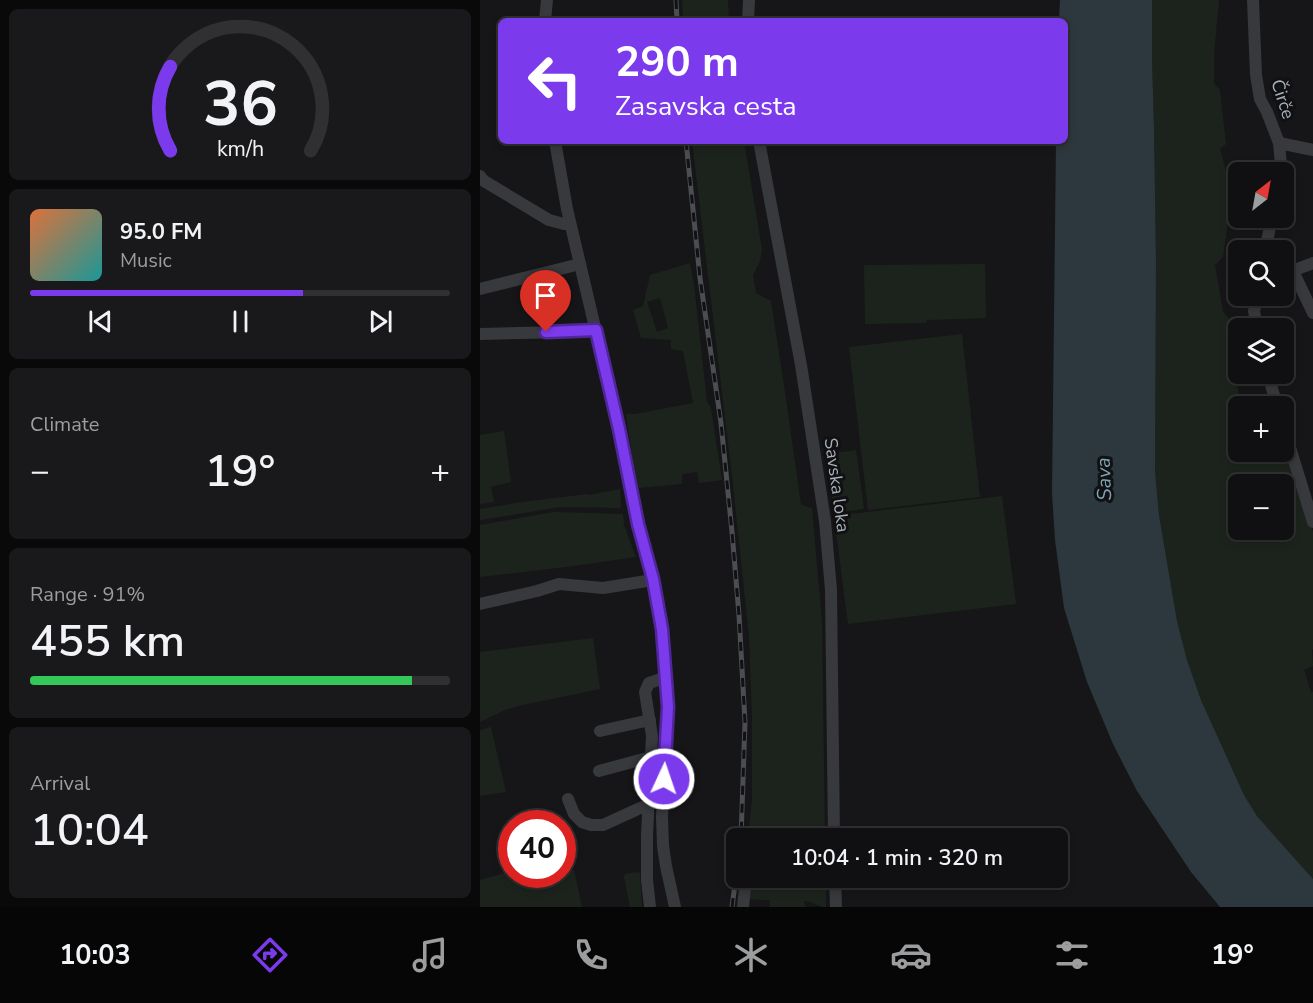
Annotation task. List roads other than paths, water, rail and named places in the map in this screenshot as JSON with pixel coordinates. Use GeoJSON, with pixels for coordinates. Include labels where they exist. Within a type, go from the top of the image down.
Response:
{"type":"FeatureCollection","features":[{"type":"Feature","properties":{"kind":"street"},"geometry":{"type":"LineString","coordinates":[[545,18],[547,0]]}},
{"type":"Feature","properties":{"kind":"street"},"geometry":{"type":"LineString","coordinates":[[748,0],[748,18]]}},
{"type":"Feature","properties":{"kind":"street","name":"Čirče"},"geometry":{"type":"LineString","coordinates":[[1253,0],[1256,75],[1260,99],[1279,143],[1281,162]]}},
{"type":"Feature","properties":{"kind":"street"},"geometry":{"type":"LineString","coordinates":[[1279,143],[1313,150]]}},
{"type":"Feature","properties":{"kind":"street"},"geometry":{"type":"LineString","coordinates":[[556,144],[570,223],[619,429],[638,524],[653,579],[662,629],[668,707],[662,817],[666,866],[675,907]]}},
{"type":"Feature","properties":{"kind":"street","name":"Savska loka"},"geometry":{"type":"LineString","coordinates":[[760,144],[801,365],[825,521],[831,590],[834,828]]}},
{"type":"Feature","properties":{"kind":"street"},"geometry":{"type":"LineString","coordinates":[[481,180],[549,220],[564,224],[570,223]]}},
{"type":"Feature","properties":{"kind":"street"},"geometry":{"type":"LineString","coordinates":[[1294,271],[1313,263]]}},
{"type":"Feature","properties":{"kind":"street"},"geometry":{"type":"LineString","coordinates":[[480,289],[580,264]]}},
{"type":"Feature","properties":{"kind":"street"},"geometry":{"type":"LineString","coordinates":[[1294,281],[1313,313]]}},
{"type":"Feature","properties":{"kind":"street"},"geometry":{"type":"LineString","coordinates":[[480,334],[596,330]]}},
{"type":"Feature","properties":{"kind":"street"},"geometry":{"type":"LineString","coordinates":[[1294,461],[1313,522]]}},
{"type":"Feature","properties":{"kind":"street"},"geometry":{"type":"LineString","coordinates":[[480,604],[560,584],[603,588],[653,579]]}},
{"type":"Feature","properties":{"kind":"street"},"geometry":{"type":"LineString","coordinates":[[650,907],[647,880],[647,835],[652,736],[645,693],[649,683],[666,677]]}},
{"type":"Feature","properties":{"kind":"street"},"geometry":{"type":"LineString","coordinates":[[600,731],[650,720]]}},
{"type":"Feature","properties":{"kind":"street"},"geometry":{"type":"LineString","coordinates":[[599,771],[651,757]]}},
{"type":"Feature","properties":{"kind":"street"},"geometry":{"type":"LineString","coordinates":[[568,799],[574,814],[582,822],[591,825],[603,825],[649,804]]}},
{"type":"Feature","properties":{"kind":"street"},"geometry":{"type":"LineString","coordinates":[[743,907],[745,888]]}},
{"type":"Feature","properties":{"kind":"street"},"geometry":{"type":"LineString","coordinates":[[835,888],[836,907]]}},
{"type":"Feature","properties":{"kind":"water","name":"Sava"},"geometry":{"type":"Polygon","coordinates":[[[1060,0],[1152,0],[1156,262],[1155,471],[1159,515],[1177,621],[1201,700],[1244,795],[1257,816],[1313,879],[1313,907],[1220,907],[1191,872],[1137,791],[1113,744],[1087,682],[1064,608],[1055,540],[1052,493],[1056,144],[1068,144],[1068,18],[1059,18],[1060,0]]]}},
{"type":"Feature","properties":{"kind":"railway"},"geometry":{"type":"LineString","coordinates":[[676,0],[677,18]]}},
{"type":"Feature","properties":{"kind":"railway"},"geometry":{"type":"LineString","coordinates":[[686,144],[700,278],[721,423],[739,615],[745,722],[741,828]]}},
{"type":"Feature","properties":{"kind":"railway"},"geometry":{"type":"LineString","coordinates":[[732,907],[735,888]]}}]}
